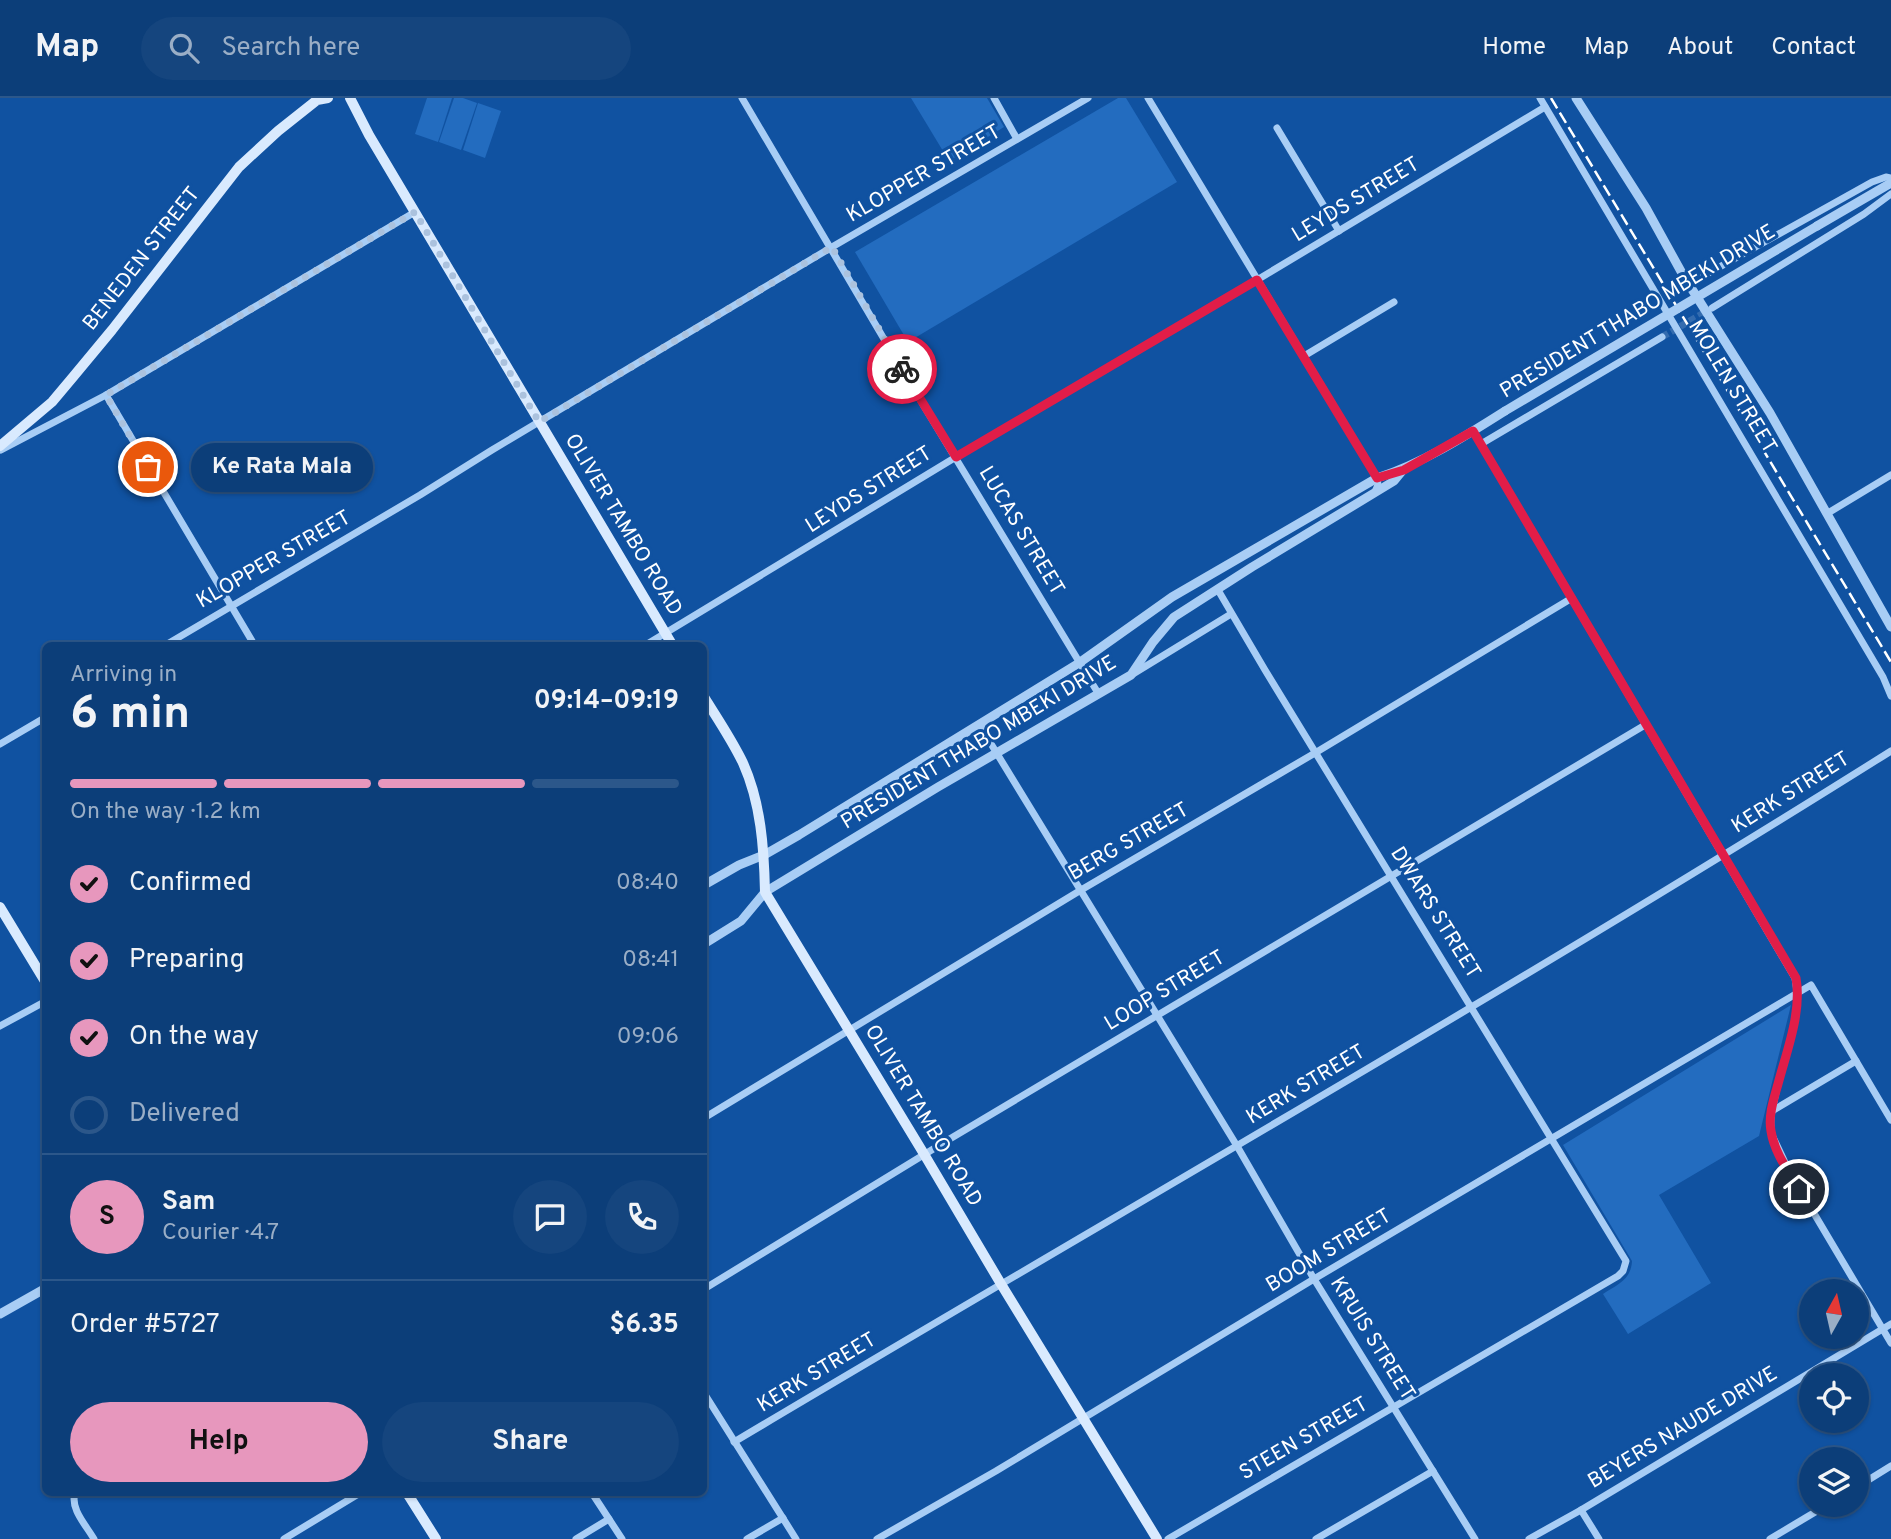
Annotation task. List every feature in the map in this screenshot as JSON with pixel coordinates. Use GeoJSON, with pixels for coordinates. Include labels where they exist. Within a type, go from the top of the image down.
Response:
{"type":"FeatureCollection","features":[{"type":"Feature","properties":{"kind":"main road","name":"OLIVER TAMBO ROAD"},"geometry":{"type":"LineString","coordinates":[[350,98],[369,135],[671,642]]}},
{"type":"Feature","properties":{"kind":"main road","name":"BENEDEN STREET"},"geometry":{"type":"LineString","coordinates":[[0,448],[52,402],[112,330],[239,167],[278,131],[321,99]]}},
{"type":"Feature","properties":{"kind":"main road","name":"OLIVER TAMBO ROAD"},"geometry":{"type":"LineString","coordinates":[[707,702],[742,761],[756,800],[766,854],[765,892],[1157,1539]]}},
{"type":"Feature","properties":{"kind":"main road"},"geometry":{"type":"LineString","coordinates":[[0,907],[42,976]]}},
{"type":"Feature","properties":{"kind":"main road"},"geometry":{"type":"LineString","coordinates":[[409,1496],[436,1539]]}},
{"type":"Feature","properties":{"kind":"street","name":"LUCAS STREET"},"geometry":{"type":"LineString","coordinates":[[742,98],[1098,694]]}},
{"type":"Feature","properties":{"kind":"street"},"geometry":{"type":"LineString","coordinates":[[994,98],[1017,139]]}},
{"type":"Feature","properties":{"kind":"street","name":"KLOPPER STREET"},"geometry":{"type":"LineString","coordinates":[[171,642],[832,247],[1088,98]]}},
{"type":"Feature","properties":{"kind":"street"},"geometry":{"type":"LineString","coordinates":[[1148,98],[1377,478],[1375,492]]}},
{"type":"Feature","properties":{"kind":"street","name":"MOLEN STREET"},"geometry":{"type":"LineString","coordinates":[[1540,98],[1870,653],[1891,696]]}},
{"type":"Feature","properties":{"kind":"street","name":"MOLEN STREET"},"geometry":{"type":"LineString","coordinates":[[1576,98],[1770,413],[1891,627]]}},
{"type":"Feature","properties":{"kind":"street","name":"LEYDS STREET"},"geometry":{"type":"LineString","coordinates":[[651,642],[956,457],[1545,107]]}},
{"type":"Feature","properties":{"kind":"street"},"geometry":{"type":"LineString","coordinates":[[1277,128],[1339,231]]}},
{"type":"Feature","properties":{"kind":"street"},"geometry":{"type":"LineString","coordinates":[[1689,284],[1872,182],[1886,177],[1891,181]]}},
{"type":"Feature","properties":{"kind":"street","name":"PRESIDENT THABO MBEKI DRIVE"},"geometry":{"type":"LineString","coordinates":[[707,883],[739,865],[766,854],[874,790],[1079,663],[1171,597],[1377,478],[1404,470],[1473,431],[1891,181]]}},
{"type":"Feature","properties":{"kind":"street"},"geometry":{"type":"LineString","coordinates":[[1712,308],[1864,214],[1891,194]]}},
{"type":"Feature","properties":{"kind":"street"},"geometry":{"type":"LineString","coordinates":[[0,448],[106,395],[415,212]]}},
{"type":"Feature","properties":{"kind":"street"},"geometry":{"type":"LineString","coordinates":[[1304,356],[1394,302]]}},
{"type":"Feature","properties":{"kind":"street"},"geometry":{"type":"LineString","coordinates":[[1481,444],[1662,337]]}},
{"type":"Feature","properties":{"kind":"street"},"geometry":{"type":"LineString","coordinates":[[106,395],[252,642]]}},
{"type":"Feature","properties":{"kind":"street"},"geometry":{"type":"LineString","coordinates":[[1473,431],[1796,978],[1798,993],[1795,1019],[1770,1129],[1774,1144],[1794,1181],[1891,1343]]}},
{"type":"Feature","properties":{"kind":"street","name":"PRESIDENT THABO MBEKI DRIVE"},"geometry":{"type":"LineString","coordinates":[[707,942],[741,922],[765,892],[1131,674],[1174,617],[1394,481],[1404,470]]}},
{"type":"Feature","properties":{"kind":"street"},"geometry":{"type":"LineString","coordinates":[[1828,513],[1891,475]]}},
{"type":"Feature","properties":{"kind":"street","name":"DWARS STREET"},"geometry":{"type":"LineString","coordinates":[[1218,590],[1623,1255]]}},
{"type":"Feature","properties":{"kind":"street","name":"BERG STREET"},"geometry":{"type":"LineString","coordinates":[[707,1116],[1572,598]]}},
{"type":"Feature","properties":{"kind":"street"},"geometry":{"type":"LineString","coordinates":[[1131,674],[1231,614]]}},
{"type":"Feature","properties":{"kind":"street"},"geometry":{"type":"LineString","coordinates":[[0,744],[42,719]]}},
{"type":"Feature","properties":{"kind":"street","name":"KRUIS STREET"},"geometry":{"type":"LineString","coordinates":[[980,724],[1237,1146],[1314,1279],[1475,1539]]}},
{"type":"Feature","properties":{"kind":"street","name":"LOOP STREET"},"geometry":{"type":"LineString","coordinates":[[707,1287],[925,1154],[1645,725]]}},
{"type":"Feature","properties":{"kind":"street","name":"KERK STREET"},"geometry":{"type":"LineString","coordinates":[[734,1442],[1472,1007],[1724,856],[1891,751]]}},
{"type":"Feature","properties":{"kind":"street"},"geometry":{"type":"LineString","coordinates":[[1798,993],[1811,985],[1891,1120]]}},
{"type":"Feature","properties":{"kind":"street","name":"BOOM STREET"},"geometry":{"type":"LineString","coordinates":[[877,1539],[996,1471],[1314,1279],[1798,993]]}},
{"type":"Feature","properties":{"kind":"street"},"geometry":{"type":"LineString","coordinates":[[0,1026],[42,1003]]}},
{"type":"Feature","properties":{"kind":"street"},"geometry":{"type":"LineString","coordinates":[[1772,1111],[1856,1061]]}},
{"type":"Feature","properties":{"kind":"street","name":"STEEN STREET"},"geometry":{"type":"LineString","coordinates":[[1168,1539],[1618,1276],[1626,1266],[1623,1255]]}},
{"type":"Feature","properties":{"kind":"street"},"geometry":{"type":"LineString","coordinates":[[0,1314],[42,1290]]}},
{"type":"Feature","properties":{"kind":"street","name":"BEYERS NAUDE DRIVE"},"geometry":{"type":"LineString","coordinates":[[1529,1539],[1891,1324]]}},
{"type":"Feature","properties":{"kind":"street"},"geometry":{"type":"LineString","coordinates":[[707,1397],[796,1539]]}},
{"type":"Feature","properties":{"kind":"street"},"geometry":{"type":"LineString","coordinates":[[1869,1480],[1891,1466]]}},
{"type":"Feature","properties":{"kind":"street"},"geometry":{"type":"LineString","coordinates":[[1316,1539],[1433,1471]]}},
{"type":"Feature","properties":{"kind":"street"},"geometry":{"type":"LineString","coordinates":[[74,1496],[74,1505],[94,1539]]}},
{"type":"Feature","properties":{"kind":"street"},"geometry":{"type":"LineString","coordinates":[[284,1539],[355,1496]]}},
{"type":"Feature","properties":{"kind":"street"},"geometry":{"type":"LineString","coordinates":[[594,1496],[622,1539]]}},
{"type":"Feature","properties":{"kind":"street"},"geometry":{"type":"LineString","coordinates":[[1581,1510],[1599,1539]]}},
{"type":"Feature","properties":{"kind":"street"},"geometry":{"type":"LineString","coordinates":[[1770,1539],[1807,1517]]}},
{"type":"Feature","properties":{"kind":"street"},"geometry":{"type":"LineString","coordinates":[[747,1539],[783,1518]]}},
{"type":"Feature","properties":{"kind":"street"},"geometry":{"type":"LineString","coordinates":[[576,1539],[609,1519]]}},
{"type":"Feature","properties":{"kind":"shaded area"},"geometry":{"type":"Polygon","coordinates":[[[427,98],[452,98],[438,142],[415,134],[427,98]]]}},
{"type":"Feature","properties":{"kind":"shaded area"},"geometry":{"type":"Polygon","coordinates":[[[454,98],[477,103],[461,150],[439,142],[454,98]]]}},
{"type":"Feature","properties":{"kind":"shaded area"},"geometry":{"type":"Polygon","coordinates":[[[911,98],[987,98],[1004,127],[949,161],[911,98]]]}},
{"type":"Feature","properties":{"kind":"shaded area"},"geometry":{"type":"Polygon","coordinates":[[[1118,98],[1126,98],[1177,182],[908,342],[855,252],[1118,98]]]}},
{"type":"Feature","properties":{"kind":"shaded area"},"geometry":{"type":"Polygon","coordinates":[[[478,103],[501,111],[485,158],[463,150],[478,103]]]}},
{"type":"Feature","properties":{"kind":"shaded area"},"geometry":{"type":"Polygon","coordinates":[[[1791,1005],[1759,1136],[1659,1195],[1711,1283],[1628,1334],[1603,1294],[1626,1277],[1632,1261],[1563,1145],[1791,1005]]]}},
{"type":"Feature","properties":{"kind":"tunnel"},"geometry":{"type":"LineString","coordinates":[[1662,337],[1709,310]]}},
{"type":"Feature","properties":{"kind":"railway"},"geometry":{"type":"LineString","coordinates":[[1551,98],[1891,662]]}},
{"type":"Feature","properties":{"kind":"way so far"},"geometry":{"type":"LineString","coordinates":[[148,467],[106,395],[415,212],[539,422],[832,247],[902,369]]}},
{"type":"Feature","properties":{"kind":"place","name":"Ke Rata Mala"},"geometry":{"type":"Point","coordinates":[148,467]}},
{"type":"Feature","properties":{"kind":"route"},"geometry":{"type":"LineString","coordinates":[[902,369],[956,457],[1257,280],[1377,478],[1404,470],[1473,431],[1796,978],[1798,993],[1795,1019],[1776,1092],[1770,1129],[1774,1144],[1799,1189]]}}]}
